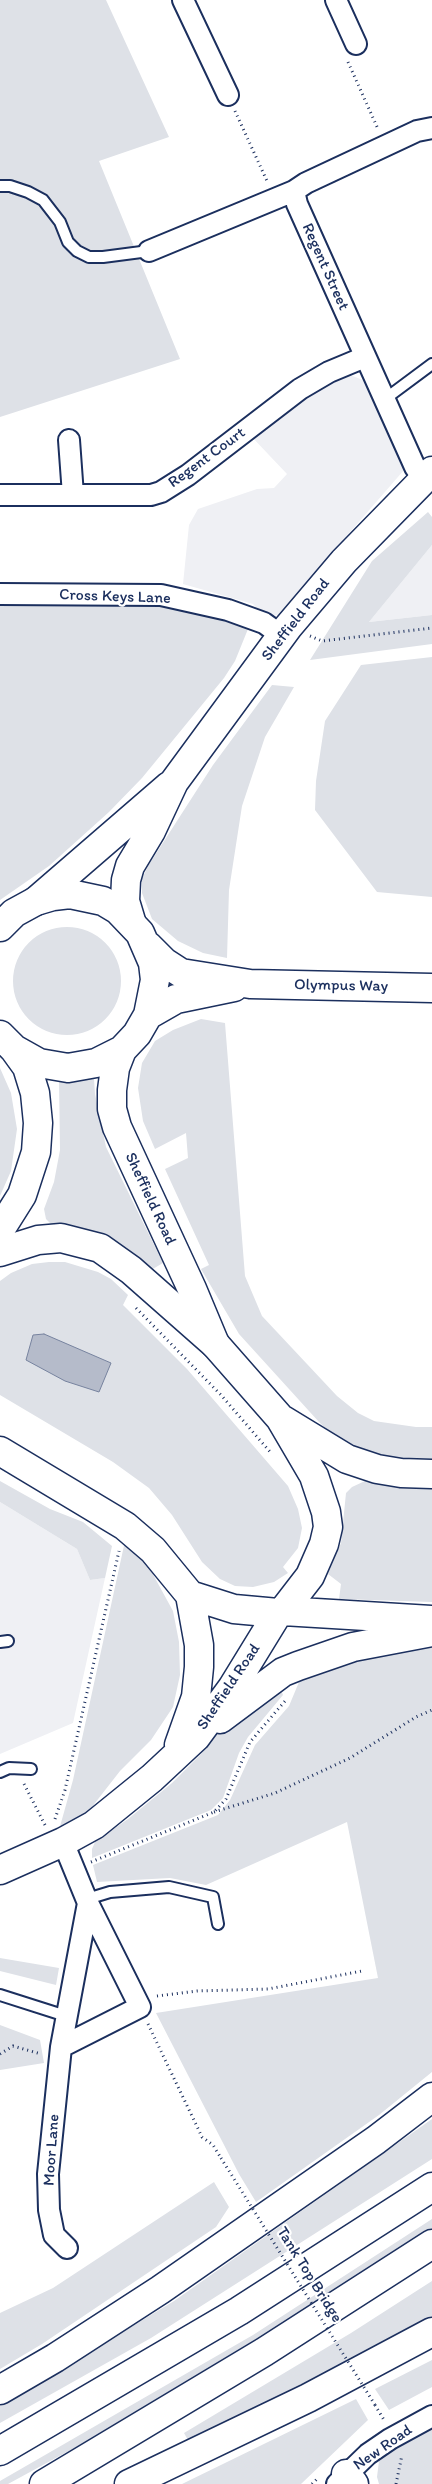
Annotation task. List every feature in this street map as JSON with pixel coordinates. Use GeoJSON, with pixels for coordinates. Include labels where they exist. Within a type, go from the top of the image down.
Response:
{"type":"FeatureCollection","features":[{"type":"Feature","properties":{"kind":"main road","name":"Sheffield Road"},"geometry":{"type":"LineString","coordinates":[[131,921],[125,901],[126,880],[130,866],[151,831],[174,782],[285,632],[344,560],[427,475]]}},
{"type":"Feature","properties":{"kind":"main road","name":"Sheffield Road"},"geometry":{"type":"LineString","coordinates":[[36,900],[174,782]]}},
{"type":"Feature","properties":{"kind":"main road"},"geometry":{"type":"LineString","coordinates":[[0,927],[14,913],[36,900],[52,896],[86,896],[103,901],[131,921],[148,946],[155,980],[148,1015],[137,1034],[122,1050],[96,1063],[68,1068],[39,1063],[7,1042]]}},
{"type":"Feature","properties":{"kind":"main road","name":"Olympus Way"},"geometry":{"type":"LineString","coordinates":[[148,946],[164,962],[181,972],[250,984],[432,988]]}},
{"type":"Feature","properties":{"kind":"main road","name":"Olympus Way"},"geometry":{"type":"LineString","coordinates":[[148,1015],[176,999],[250,984]]}},
{"type":"Feature","properties":{"kind":"main road"},"geometry":{"type":"LineString","coordinates":[[0,1230],[22,1195],[36,1152],[38,1123],[35,1093],[27,1067],[7,1042]]}},
{"type":"Feature","properties":{"kind":"main road","name":"Sheffield Road"},"geometry":{"type":"LineString","coordinates":[[122,1050],[115,1068],[112,1090],[112,1109],[117,1127],[192,1288],[215,1344]]}},
{"type":"Feature","properties":{"kind":"main road"},"geometry":{"type":"LineString","coordinates":[[0,1252],[38,1240],[61,1238],[87,1243],[111,1254],[215,1344],[280,1418],[347,1459],[377,1469],[401,1474],[432,1474]]}},
{"type":"Feature","properties":{"kind":"main road","name":"Sheffield Road"},"geometry":{"type":"LineString","coordinates":[[0,1870],[53,1841],[94,1825],[124,1802],[196,1737],[232,1688],[280,1612],[310,1576],[324,1544],[328,1527],[322,1496],[314,1476],[280,1418]]}},
{"type":"Feature","properties":{"kind":"main road"},"geometry":{"type":"LineString","coordinates":[[0,1451],[125,1526],[153,1550],[190,1595],[234,1609],[432,1620]]}},
{"type":"Feature","properties":{"kind":"main road","name":"Sheffield Road"},"geometry":{"type":"LineString","coordinates":[[175,1756],[196,1697],[199,1645],[190,1595]]}},
{"type":"Feature","properties":{"kind":"main road"},"geometry":{"type":"LineString","coordinates":[[196,1737],[283,1672],[353,1646],[432,1632]]}},
{"type":"Feature","properties":{"kind":"main road"},"geometry":{"type":"LineString","coordinates":[[0,2390],[55,2358],[160,2290],[376,2140],[432,2097]]}},
{"type":"Feature","properties":{"kind":"main road"},"geometry":{"type":"LineString","coordinates":[[0,2451],[239,2311],[432,2187]]}},
{"type":"Feature","properties":{"kind":"main road"},"geometry":{"type":"LineString","coordinates":[[44,2484],[264,2352],[432,2244]]}},
{"type":"Feature","properties":{"kind":"main road"},"geometry":{"type":"LineString","coordinates":[[129,2484],[308,2398],[432,2332]]}},
{"type":"Feature","properties":{"kind":"street"},"geometry":{"type":"LineString","coordinates":[[183,0],[228,95]]}},
{"type":"Feature","properties":{"kind":"street"},"geometry":{"type":"LineString","coordinates":[[336,0],[356,44]]}},
{"type":"Feature","properties":{"kind":"street"},"geometry":{"type":"LineString","coordinates":[[149,251],[294,191],[306,183],[385,146],[417,132],[432,128]]}},
{"type":"Feature","properties":{"kind":"street","name":"Regent Street"},"geometry":{"type":"LineString","coordinates":[[294,191],[297,204],[415,467],[427,475]]}},
{"type":"Feature","properties":{"kind":"street","name":"Regent Court"},"geometry":{"type":"LineString","coordinates":[[0,495],[151,495],[161,492],[188,475],[300,389],[329,372],[365,357]]}},
{"type":"Feature","properties":{"kind":"street"},"geometry":{"type":"LineString","coordinates":[[69,440],[73,495]]}},
{"type":"Feature","properties":{"kind":"street","name":"Cross Keys Lane"},"geometry":{"type":"LineString","coordinates":[[0,594],[161,596],[228,610],[285,632]]}},
{"type":"Feature","properties":{"kind":"street"},"geometry":{"type":"LineString","coordinates":[[53,1841],[75,1869],[87,1901],[138,2004],[61,2046]]}},
{"type":"Feature","properties":{"kind":"street","name":"Moor Lane"},"geometry":{"type":"LineString","coordinates":[[67,2248],[54,2235],[49,2210],[48,2174],[61,2046],[87,1901]]}},
{"type":"Feature","properties":{"kind":"street","name":"New Road"},"geometry":{"type":"LineString","coordinates":[[346,2481],[390,2439],[432,2416]]}},
{"type":"Feature","properties":{"kind":"lane"},"geometry":{"type":"LineString","coordinates":[[0,186],[10,186],[28,192],[43,200],[60,222],[68,242],[77,251],[89,256],[103,258],[149,251]]}},
{"type":"Feature","properties":{"kind":"lane"},"geometry":{"type":"LineString","coordinates":[[385,399],[432,364]]}},
{"type":"Feature","properties":{"kind":"lane"},"geometry":{"type":"LineString","coordinates":[[0,1772],[16,1768],[31,1769]]}},
{"type":"Feature","properties":{"kind":"lane"},"geometry":{"type":"LineString","coordinates":[[87,1901],[110,1892],[168,1887],[213,1897],[218,1924]]}},
{"type":"Feature","properties":{"kind":"lane"},"geometry":{"type":"LineString","coordinates":[[0,1995],[66,2016]]}},
{"type":"Feature","properties":{"kind":"path"},"geometry":{"type":"LineString","coordinates":[[356,44],[344,54],[385,146]]}},
{"type":"Feature","properties":{"kind":"path"},"geometry":{"type":"LineString","coordinates":[[228,95],[275,198]]}},
{"type":"Feature","properties":{"kind":"path"},"geometry":{"type":"LineString","coordinates":[[285,632],[322,641],[432,628]]}},
{"type":"Feature","properties":{"kind":"path"},"geometry":{"type":"LineString","coordinates":[[149,1286],[133,1305],[221,1395],[272,1454]]}},
{"type":"Feature","properties":{"kind":"path"},"geometry":{"type":"LineString","coordinates":[[53,1841],[125,1526]]}},
{"type":"Feature","properties":{"kind":"path"},"geometry":{"type":"LineString","coordinates":[[214,1812],[226,1799],[250,1742],[286,1700],[290,1688],[283,1672]]}},
{"type":"Feature","properties":{"kind":"path"},"geometry":{"type":"LineString","coordinates":[[75,1869],[214,1812],[275,1793],[350,1758],[416,1717],[432,1710]]}},
{"type":"Feature","properties":{"kind":"path"},"geometry":{"type":"LineString","coordinates":[[16,1768],[53,1841]]}},
{"type":"Feature","properties":{"kind":"path"},"geometry":{"type":"LineString","coordinates":[[138,2004],[188,1992],[268,1989],[362,1971]]}},
{"type":"Feature","properties":{"kind":"path","name":"Tank Top Bridge"},"geometry":{"type":"LineString","coordinates":[[138,2004],[202,2137],[213,2145],[376,2405]]}},
{"type":"Feature","properties":{"kind":"path"},"geometry":{"type":"LineString","coordinates":[[0,2054],[13,2046],[43,2055]]}},
{"type":"Feature","properties":{"kind":"shaded area"},"geometry":{"type":"Polygon","coordinates":[[[0,0],[106,0],[169,137],[99,161],[180,359],[0,417],[0,0]]]}},
{"type":"Feature","properties":{"kind":"shaded area"},"geometry":{"type":"Polygon","coordinates":[[[350,375],[363,380],[404,470],[278,615],[267,616],[260,612],[253,604],[183,584],[189,525],[198,509],[257,489],[274,488],[287,474],[250,435],[290,403],[350,375]]]}},
{"type":"Feature","properties":{"kind":"shaded area"},"geometry":{"type":"Polygon","coordinates":[[[428,512],[432,517],[432,545],[369,622],[432,615],[432,644],[310,660],[372,561],[428,512]]]}},
{"type":"Feature","properties":{"kind":"shaded area"},"geometry":{"type":"Polygon","coordinates":[[[432,545],[432,615],[369,622],[432,545]]]}},
{"type":"Feature","properties":{"kind":"shaded area"},"geometry":{"type":"Polygon","coordinates":[[[0,604],[148,605],[200,613],[248,629],[235,661],[224,678],[142,778],[109,812],[49,866],[0,900],[0,604]]]}},
{"type":"Feature","properties":{"kind":"shaded area"},"geometry":{"type":"Polygon","coordinates":[[[432,657],[432,897],[377,892],[315,810],[316,781],[325,721],[361,665],[432,657]]]}},
{"type":"Feature","properties":{"kind":"shaded area"},"geometry":{"type":"Polygon","coordinates":[[[272,685],[294,687],[265,737],[242,806],[229,890],[227,958],[203,953],[178,941],[152,919],[142,893],[142,879],[148,866],[213,765],[272,685]]]}},
{"type":"Feature","properties":{"kind":"shaded area"},"geometry":{"type":"Polygon","coordinates":[[[67,927],[88,931],[105,943],[117,960],[121,981],[117,1002],[105,1019],[88,1031],[67,1035],[46,1031],[29,1019],[17,1002],[13,981],[17,960],[29,943],[46,931],[67,927]]]}},
{"type":"Feature","properties":{"kind":"shaded area"},"geometry":{"type":"Polygon","coordinates":[[[201,1019],[225,1023],[245,1276],[262,1316],[337,1396],[358,1413],[374,1421],[416,1427],[432,1427],[432,1461],[411,1462],[389,1458],[338,1440],[319,1422],[239,1334],[201,1269],[209,1265],[165,1169],[188,1158],[186,1133],[155,1149],[143,1121],[138,1088],[142,1063],[155,1041],[173,1030],[201,1019]]]}},
{"type":"Feature","properties":{"kind":"shaded area"},"geometry":{"type":"Polygon","coordinates":[[[0,1068],[11,1093],[17,1129],[11,1171],[0,1196],[0,1068]]]}},
{"type":"Feature","properties":{"kind":"shaded area"},"geometry":{"type":"Polygon","coordinates":[[[92,1076],[106,1147],[163,1263],[151,1270],[131,1252],[112,1242],[53,1226],[46,1219],[44,1209],[54,1182],[60,1150],[59,1079],[92,1076]]]}},
{"type":"Feature","properties":{"kind":"shaded area"},"geometry":{"type":"Polygon","coordinates":[[[65,1262],[98,1272],[111,1279],[128,1295],[123,1305],[187,1369],[288,1486],[298,1509],[302,1528],[298,1548],[283,1567],[288,1573],[274,1582],[253,1587],[235,1586],[220,1579],[202,1562],[172,1515],[149,1488],[113,1462],[0,1395],[0,1281],[11,1273],[32,1264],[65,1262]]]}},
{"type":"Feature","properties":{"kind":"shaded area"},"geometry":{"type":"Polygon","coordinates":[[[0,1481],[50,1509],[83,1522],[112,1546],[105,1578],[90,1580],[77,1549],[0,1502],[0,1481]]]}},
{"type":"Feature","properties":{"kind":"shaded area"},"geometry":{"type":"Polygon","coordinates":[[[365,1481],[399,1488],[432,1488],[432,1602],[339,1599],[341,1584],[328,1574],[341,1543],[346,1493],[352,1487],[365,1481]]]}},
{"type":"Feature","properties":{"kind":"shaded area"},"geometry":{"type":"Polygon","coordinates":[[[0,1502],[77,1549],[90,1580],[105,1578],[73,1723],[0,1754],[0,1502]]]}},
{"type":"Feature","properties":{"kind":"shaded area"},"geometry":{"type":"Polygon","coordinates":[[[125,1541],[150,1569],[173,1611],[179,1642],[180,1675],[173,1707],[151,1740],[120,1771],[88,1812],[59,1830],[73,1780],[125,1541]]]}},
{"type":"Feature","properties":{"kind":"shaded area"},"geometry":{"type":"Polygon","coordinates":[[[432,1641],[432,2072],[379,2115],[256,2202],[239,2174],[156,2013],[378,1978],[347,1822],[206,1885],[170,1878],[97,1882],[93,1865],[218,1815],[230,1800],[255,1745],[289,1706],[299,1682],[298,1674],[432,1641]]]}},
{"type":"Feature","properties":{"kind":"shaded area"},"geometry":{"type":"Polygon","coordinates":[[[279,1685],[283,1695],[248,1737],[239,1753],[223,1798],[211,1810],[92,1858],[92,1849],[95,1842],[128,1819],[172,1783],[201,1754],[221,1729],[279,1685]]]}},
{"type":"Feature","properties":{"kind":"shaded area"},"geometry":{"type":"Polygon","coordinates":[[[0,1958],[59,1968],[56,1985],[0,1971],[0,1958]]]}},
{"type":"Feature","properties":{"kind":"shaded area"},"geometry":{"type":"Polygon","coordinates":[[[0,2025],[40,2040],[44,2063],[0,2070],[0,2025]]]}},
{"type":"Feature","properties":{"kind":"shaded area"},"geometry":{"type":"Polygon","coordinates":[[[432,2119],[432,2159],[151,2338],[0,2423],[0,2406],[174,2301],[432,2119]]]}},
{"type":"Feature","properties":{"kind":"shaded area"},"geometry":{"type":"Polygon","coordinates":[[[214,2182],[229,2207],[216,2227],[42,2344],[0,2369],[0,2313],[53,2288],[214,2182]]]}},
{"type":"Feature","properties":{"kind":"shaded area"},"geometry":{"type":"Polygon","coordinates":[[[432,2219],[432,2229],[324,2298],[120,2423],[8,2484],[0,2484],[0,2481],[253,2335],[432,2219]]]}},
{"type":"Feature","properties":{"kind":"shaded area"},"geometry":{"type":"Polygon","coordinates":[[[432,2281],[432,2318],[276,2400],[189,2442],[184,2433],[351,2333],[432,2281]]]}},
{"type":"Feature","properties":{"kind":"shaded area"},"geometry":{"type":"Polygon","coordinates":[[[432,2360],[432,2387],[389,2410],[375,2389],[432,2360]]]}},
{"type":"Feature","properties":{"kind":"shaded area"},"geometry":{"type":"Polygon","coordinates":[[[356,2399],[368,2420],[301,2484],[182,2484],[356,2399]]]}},
{"type":"Feature","properties":{"kind":"shaded area"},"geometry":{"type":"Polygon","coordinates":[[[432,2425],[432,2484],[379,2484],[377,2477],[379,2461],[392,2445],[432,2425]]]}},
{"type":"Feature","properties":{"kind":"water"},"geometry":{"type":"Polygon","coordinates":[[[44,1334],[111,1363],[99,1392],[65,1381],[26,1360],[33,1335],[44,1334]]]}}]}
